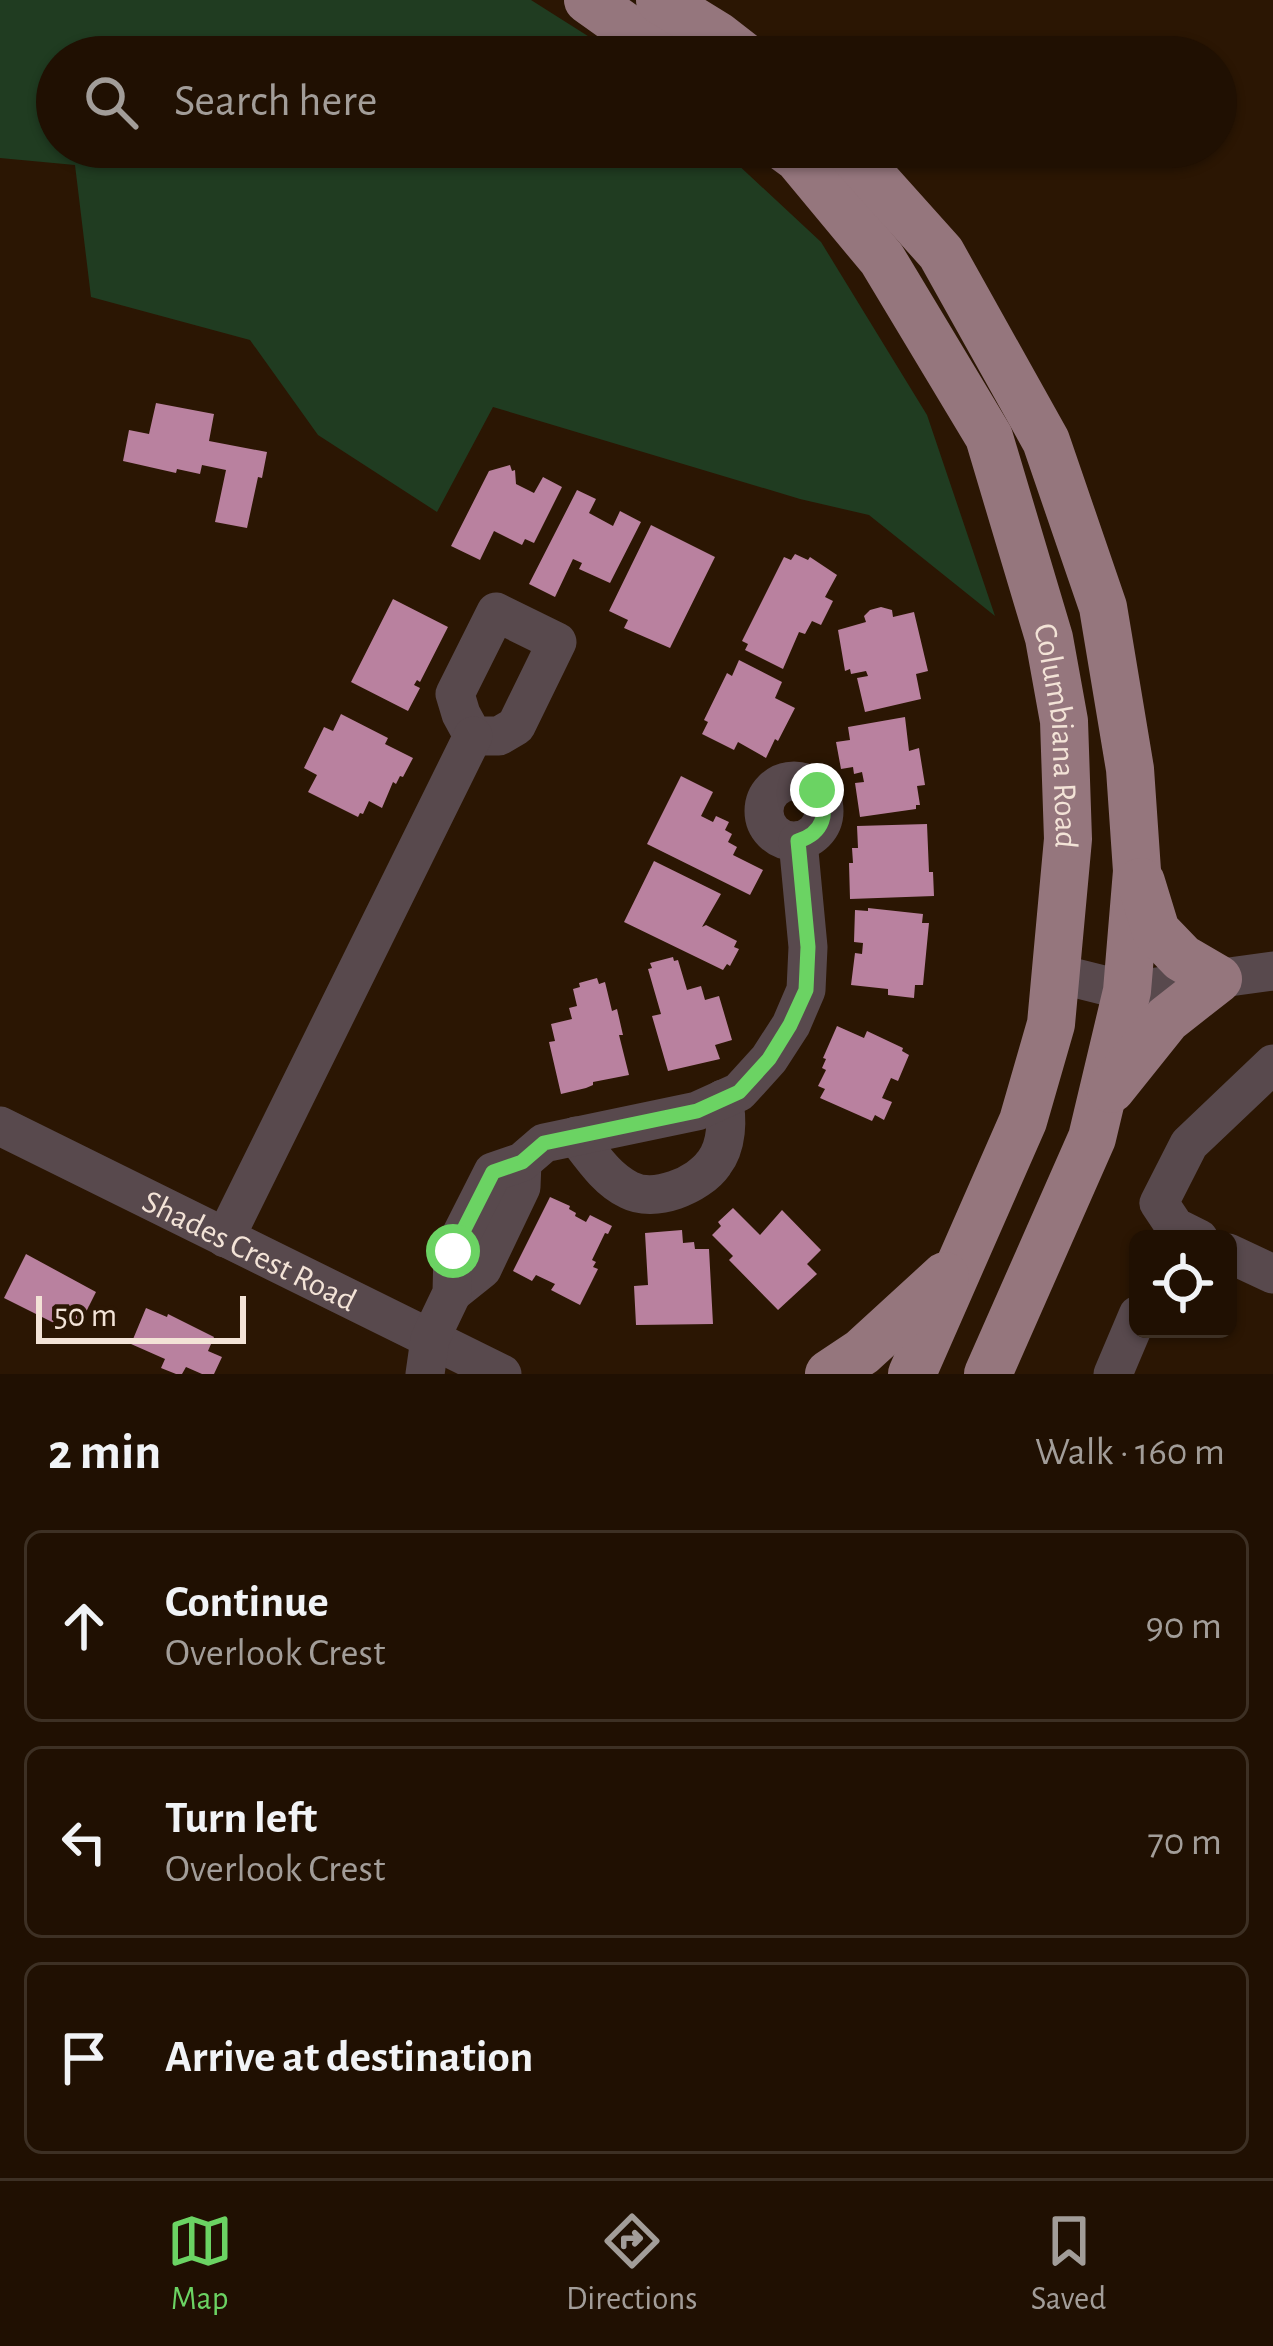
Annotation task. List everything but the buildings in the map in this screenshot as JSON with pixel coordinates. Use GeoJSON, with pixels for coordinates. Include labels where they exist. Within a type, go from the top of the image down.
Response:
{"type":"FeatureCollection","features":[{"type":"Feature","properties":{"kind":"main road"},"geometry":{"type":"LineString","coordinates":[[588,0],[639,36]]}},
{"type":"Feature","properties":{"kind":"main road"},"geometry":{"type":"LineString","coordinates":[[661,0],[718,36]]}},
{"type":"Feature","properties":{"kind":"main road","name":"Columbiana Road"},"geometry":{"type":"LineString","coordinates":[[806,168],[882,259],[989,437],[1049,638],[1064,721],[1068,839],[1051,1024],[1023,1121],[912,1374]]}},
{"type":"Feature","properties":{"kind":"main road","name":"Columbiana Road"},"geometry":{"type":"LineString","coordinates":[[865,168],[941,253],[1046,441],[1102,608],[1130,769],[1137,871],[1127,991],[1092,1138],[988,1374]]}},
{"type":"Feature","properties":{"kind":"main road"},"geometry":{"type":"LineString","coordinates":[[1100,1102],[1167,1019],[1218,979],[1182,958],[1156,931],[1137,871]]}},
{"type":"Feature","properties":{"kind":"main road"},"geometry":{"type":"LineString","coordinates":[[830,1374],[862,1352],[966,1256]]}},
{"type":"Feature","properties":{"kind":"street"},"geometry":{"type":"LineString","coordinates":[[225,1238],[473,736]]}},
{"type":"Feature","properties":{"kind":"street"},"geometry":{"type":"LineString","coordinates":[[427,1356],[452,1293],[453,1251],[493,1172],[522,1162],[544,1143],[697,1111],[739,1092],[769,1059],[806,990],[808,947],[798,841]]}},
{"type":"Feature","properties":{"kind":"street"},"geometry":{"type":"LineString","coordinates":[[1055,973],[1127,991],[1273,971]]}},
{"type":"Feature","properties":{"kind":"street"},"geometry":{"type":"LineString","coordinates":[[1179,1230],[1159,1202],[1189,1144],[1273,1064]]}},
{"type":"Feature","properties":{"kind":"street"},"geometry":{"type":"LineString","coordinates":[[576,1136],[610,1178],[633,1193],[664,1193],[692,1182],[714,1163],[727,1115],[723,1099]]}},
{"type":"Feature","properties":{"kind":"street","name":"Shades Crest Road"},"geometry":{"type":"LineString","coordinates":[[0,1126],[225,1238],[427,1356],[502,1374]]}},
{"type":"Feature","properties":{"kind":"street"},"geometry":{"type":"LineString","coordinates":[[1237,1256],[1273,1274]]}},
{"type":"Feature","properties":{"kind":"street"},"geometry":{"type":"LineString","coordinates":[[1113,1374],[1129,1336]]}},
{"type":"Feature","properties":{"kind":"green space"},"geometry":{"type":"Polygon","coordinates":[[[0,0],[531,0],[588,36],[36,36],[36,161],[0,158],[0,0]]]}},
{"type":"Feature","properties":{"kind":"green space"},"geometry":{"type":"Polygon","coordinates":[[[75,168],[742,168],[821,242],[927,415],[995,616],[869,515],[800,499],[493,407],[437,512],[318,435],[250,340],[91,297],[75,168]]]}},
{"type":"Feature","properties":{"kind":"route"},"geometry":{"type":"LineString","coordinates":[[453,1251],[493,1172],[522,1162],[544,1143],[697,1111],[739,1092],[769,1059],[806,990],[808,947],[798,841],[808,838],[823,822],[823,800],[817,790]]}}]}
